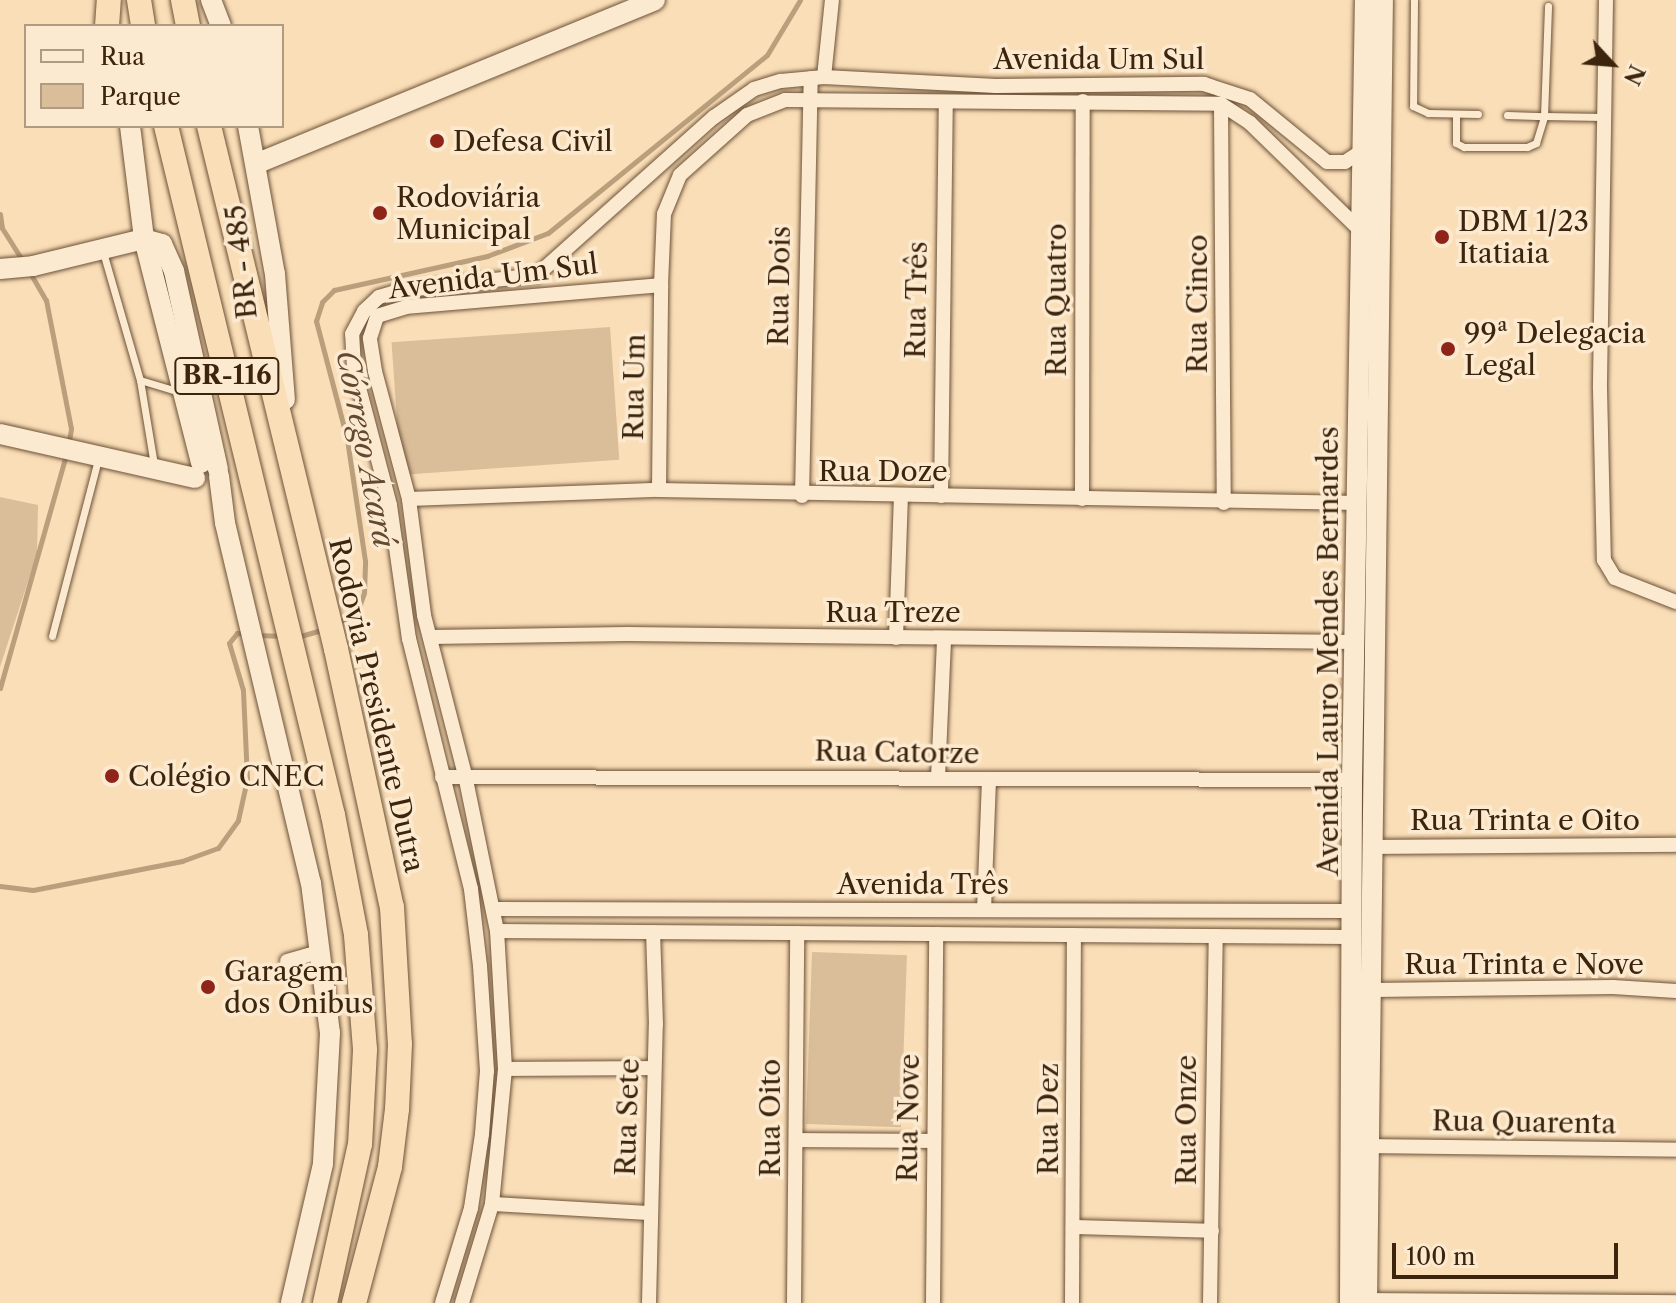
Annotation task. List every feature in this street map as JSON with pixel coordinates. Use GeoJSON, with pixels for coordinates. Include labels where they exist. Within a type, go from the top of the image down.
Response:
{"type":"FeatureCollection","features":[{"type":"Feature","properties":{"kind":"highway"},"geometry":{"type":"LineString","coordinates":[[107,24],[109,0]]}},
{"type":"Feature","properties":{"kind":"highway"},"geometry":{"type":"LineString","coordinates":[[139,0],[143,24]]}},
{"type":"Feature","properties":{"kind":"highway"},"geometry":{"type":"LineString","coordinates":[[183,0],[188,24]]}},
{"type":"Feature","properties":{"kind":"highway","name":"BR-116"},"geometry":{"type":"LineString","coordinates":[[166,128],[349,891],[365,1050],[354,1193],[325,1303]]}},
{"type":"Feature","properties":{"kind":"highway","name":"Rodovia Presidente Dutra"},"geometry":{"type":"LineString","coordinates":[[209,128],[330,627],[392,907],[399,1017],[390,1167],[354,1303]]}},
{"type":"Feature","properties":{"kind":"street"},"geometry":{"type":"LineString","coordinates":[[101,0],[107,24]]}},
{"type":"Feature","properties":{"kind":"street"},"geometry":{"type":"LineString","coordinates":[[211,0],[220,24]]}},
{"type":"Feature","properties":{"kind":"street"},"geometry":{"type":"LineString","coordinates":[[258,163],[655,0]]}},
{"type":"Feature","properties":{"kind":"street","name":"Rua Dois"},"geometry":{"type":"LineString","coordinates":[[802,496],[812,99],[832,0]]}},
{"type":"Feature","properties":{"kind":"street","name":"Avenida Lauro Mendes Bernardes"},"geometry":{"type":"LineString","coordinates":[[1360,1215],[1370,1146],[1351,937],[1373,847],[1364,701],[1356,642],[1367,573],[1358,503],[1370,308],[1380,227],[1365,0]]}},
{"type":"Feature","properties":{"kind":"street","name":"Avenida Lauro Mendes Bernardes"},"geometry":{"type":"LineString","coordinates":[[1361,1302],[1361,1058],[1373,990],[1372,937],[1360,897],[1352,780],[1364,701],[1370,308],[1358,228],[1362,151],[1373,113],[1383,0]]}},
{"type":"Feature","properties":{"kind":"street"},"geometry":{"type":"LineString","coordinates":[[1606,0],[1604,560],[1615,578],[1676,602]]}},
{"type":"Feature","properties":{"kind":"street","name":"Avenida Um Sul"},"geometry":{"type":"LineString","coordinates":[[442,1303],[455,1266],[482,1134],[487,1071],[482,993],[471,889],[409,639],[390,505],[354,369],[352,334],[364,311],[390,293],[537,275],[714,117],[754,89],[818,77],[1057,94],[1083,101],[1221,104],[1250,123],[1358,228]]}},
{"type":"Feature","properties":{"kind":"street"},"geometry":{"type":"LineString","coordinates":[[863,102],[864,79]]}},
{"type":"Feature","properties":{"kind":"street"},"geometry":{"type":"LineString","coordinates":[[1144,84],[1145,102]]}},
{"type":"Feature","properties":{"kind":"street","name":"Avenida Um Sul"},"geometry":{"type":"LineString","coordinates":[[462,1303],[492,1204],[505,1069],[503,997],[494,909],[431,637],[409,499],[375,371],[370,338],[377,316],[406,307],[661,285],[664,214],[671,192],[690,164],[727,132],[767,104],[812,99],[946,104],[1144,84],[1217,86],[1262,107],[1327,162],[1345,162],[1362,151]]}},
{"type":"Feature","properties":{"kind":"street","name":"Rua Quatro"},"geometry":{"type":"LineString","coordinates":[[1082,499],[1083,101]]}},
{"type":"Feature","properties":{"kind":"street","name":"Rua Três"},"geometry":{"type":"LineString","coordinates":[[941,496],[946,104]]}},
{"type":"Feature","properties":{"kind":"street","name":"Rua Cinco"},"geometry":{"type":"LineString","coordinates":[[1221,104],[1224,503]]}},
{"type":"Feature","properties":{"kind":"street"},"geometry":{"type":"LineString","coordinates":[[1250,123],[1262,107]]}},
{"type":"Feature","properties":{"kind":"street"},"geometry":{"type":"LineString","coordinates":[[714,117],[727,132]]}},
{"type":"Feature","properties":{"kind":"street"},"geometry":{"type":"LineString","coordinates":[[130,128],[144,239],[202,474],[225,523],[322,951],[330,1033],[323,1164],[291,1303]]}},
{"type":"Feature","properties":{"kind":"street","name":"BR - 485"},"geometry":{"type":"LineString","coordinates":[[249,128],[258,163],[275,274],[277,338],[296,487]]}},
{"type":"Feature","properties":{"kind":"street"},"geometry":{"type":"LineString","coordinates":[[1358,228],[1380,227]]}},
{"type":"Feature","properties":{"kind":"street"},"geometry":{"type":"LineString","coordinates":[[0,269],[33,266],[144,239],[158,241],[169,254],[202,474]]}},
{"type":"Feature","properties":{"kind":"street"},"geometry":{"type":"LineString","coordinates":[[537,275],[541,294]]}},
{"type":"Feature","properties":{"kind":"street","name":"Rua Um"},"geometry":{"type":"LineString","coordinates":[[659,490],[661,285]]}},
{"type":"Feature","properties":{"kind":"street"},"geometry":{"type":"LineString","coordinates":[[0,434],[155,469],[202,474]]}},
{"type":"Feature","properties":{"kind":"street","name":"Rua Doze"},"geometry":{"type":"LineString","coordinates":[[409,499],[659,490],[802,496],[1358,503]]}},
{"type":"Feature","properties":{"kind":"street"},"geometry":{"type":"LineString","coordinates":[[896,638],[901,497]]}},
{"type":"Feature","properties":{"kind":"street","name":"Rua Treze"},"geometry":{"type":"LineString","coordinates":[[431,637],[627,634],[1356,642]]}},
{"type":"Feature","properties":{"kind":"street"},"geometry":{"type":"LineString","coordinates":[[938,778],[944,638]]}},
{"type":"Feature","properties":{"kind":"street"},"geometry":{"type":"LineString","coordinates":[[432,726],[451,721]]}},
{"type":"Feature","properties":{"kind":"street","name":"Rua Catorze"},"geometry":{"type":"LineString","coordinates":[[442,777],[1352,780]]}},
{"type":"Feature","properties":{"kind":"street"},"geometry":{"type":"LineString","coordinates":[[984,910],[989,780]]}},
{"type":"Feature","properties":{"kind":"street"},"geometry":{"type":"LineString","coordinates":[[460,841],[478,840]]}},
{"type":"Feature","properties":{"kind":"street","name":"Rua Trinta e Oito"},"geometry":{"type":"LineString","coordinates":[[1373,847],[1676,845]]}},
{"type":"Feature","properties":{"kind":"street","name":"Avenida Três"},"geometry":{"type":"LineString","coordinates":[[494,909],[1273,910],[1360,897]]}},
{"type":"Feature","properties":{"kind":"street"},"geometry":{"type":"LineString","coordinates":[[594,909],[597,932]]}},
{"type":"Feature","properties":{"kind":"street"},"geometry":{"type":"LineString","coordinates":[[736,909],[736,933]]}},
{"type":"Feature","properties":{"kind":"street"},"geometry":{"type":"LineString","coordinates":[[847,909],[850,934]]}},
{"type":"Feature","properties":{"kind":"street"},"geometry":{"type":"LineString","coordinates":[[1026,910],[1026,935]]}},
{"type":"Feature","properties":{"kind":"street"},"geometry":{"type":"LineString","coordinates":[[1155,910],[1156,936]]}},
{"type":"Feature","properties":{"kind":"street"},"geometry":{"type":"LineString","coordinates":[[1273,910],[1273,936]]}},
{"type":"Feature","properties":{"kind":"street","name":"Avenida Três"},"geometry":{"type":"LineString","coordinates":[[497,931],[1351,937]]}},
{"type":"Feature","properties":{"kind":"street","name":"Rua Sete"},"geometry":{"type":"LineString","coordinates":[[649,1303],[654,1068],[653,932]]}},
{"type":"Feature","properties":{"kind":"street","name":"Rua Oito"},"geometry":{"type":"LineString","coordinates":[[794,1303],[797,933]]}},
{"type":"Feature","properties":{"kind":"street","name":"Rua Nove"},"geometry":{"type":"LineString","coordinates":[[933,1303],[936,934]]}},
{"type":"Feature","properties":{"kind":"street","name":"Rua Dez"},"geometry":{"type":"LineString","coordinates":[[1072,1303],[1074,935]]}},
{"type":"Feature","properties":{"kind":"street","name":"Rua Onze"},"geometry":{"type":"LineString","coordinates":[[1210,1303],[1216,936]]}},
{"type":"Feature","properties":{"kind":"street"},"geometry":{"type":"LineString","coordinates":[[1351,937],[1372,937]]}},
{"type":"Feature","properties":{"kind":"street"},"geometry":{"type":"LineString","coordinates":[[287,961],[322,951]]}},
{"type":"Feature","properties":{"kind":"street","name":"Rua Trinta e Nove"},"geometry":{"type":"LineString","coordinates":[[1373,990],[1613,987],[1676,991]]}},
{"type":"Feature","properties":{"kind":"street"},"geometry":{"type":"LineString","coordinates":[[482,993],[503,997]]}},
{"type":"Feature","properties":{"kind":"street"},"geometry":{"type":"LineString","coordinates":[[505,1069],[654,1068]]}},
{"type":"Feature","properties":{"kind":"street"},"geometry":{"type":"LineString","coordinates":[[482,1134],[499,1137]]}},
{"type":"Feature","properties":{"kind":"street"},"geometry":{"type":"LineString","coordinates":[[797,1140],[933,1141]]}},
{"type":"Feature","properties":{"kind":"street","name":"Rua Quarenta"},"geometry":{"type":"LineString","coordinates":[[1370,1146],[1676,1150]]}},
{"type":"Feature","properties":{"kind":"street"},"geometry":{"type":"LineString","coordinates":[[492,1204],[650,1213]]}},
{"type":"Feature","properties":{"kind":"street"},"geometry":{"type":"LineString","coordinates":[[1073,1227],[1212,1231]]}},
{"type":"Feature","properties":{"kind":"street"},"geometry":{"type":"LineString","coordinates":[[455,1266],[470,1274]]}},
{"type":"Feature","properties":{"kind":"street"},"geometry":{"type":"LineString","coordinates":[[1361,1302],[1676,1302]]}},
{"type":"Feature","properties":{"kind":"lane"},"geometry":{"type":"LineString","coordinates":[[1414,0],[1413,106],[1428,113],[1478,114]]}},
{"type":"Feature","properties":{"kind":"lane"},"geometry":{"type":"LineString","coordinates":[[1456,114],[1456,143],[1464,147],[1527,147],[1536,143],[1544,116],[1548,6]]}},
{"type":"Feature","properties":{"kind":"lane"},"geometry":{"type":"LineString","coordinates":[[1507,115],[1604,117]]}},
{"type":"Feature","properties":{"kind":"lane"},"geometry":{"type":"LineString","coordinates":[[102,250],[140,380],[155,469]]}},
{"type":"Feature","properties":{"kind":"lane"},"geometry":{"type":"LineString","coordinates":[[140,380],[180,392]]}},
{"type":"Feature","properties":{"kind":"lane"},"geometry":{"type":"LineString","coordinates":[[52,636],[90,455]]}},
{"type":"Feature","properties":{"kind":"green space"},"geometry":{"type":"Polygon","coordinates":[[[610,327],[619,460],[401,475],[392,342],[610,327]]]}},
{"type":"Feature","properties":{"kind":"green space"},"geometry":{"type":"Polygon","coordinates":[[[0,497],[38,505],[37,554],[0,667],[0,497]]]}},
{"type":"Feature","properties":{"kind":"green space"},"geometry":{"type":"Polygon","coordinates":[[[812,952],[907,955],[901,1127],[806,1124],[812,952]]]}},
{"type":"Feature","properties":{"kind":"waterway","name":"Córrego Acará"},"geometry":{"type":"LineString","coordinates":[[337,623],[357,613],[364,593],[365,561],[347,439],[316,321],[322,302],[334,290],[487,256],[548,233],[767,55],[800,0]]}},
{"type":"Feature","properties":{"kind":"waterway"},"geometry":{"type":"LineString","coordinates":[[0,214],[2,228],[24,263]]}},
{"type":"Feature","properties":{"kind":"waterway"},"geometry":{"type":"LineString","coordinates":[[29,271],[46,300],[71,429],[68,446]]}},
{"type":"Feature","properties":{"kind":"waterway"},"geometry":{"type":"LineString","coordinates":[[0,688],[66,455]]}},
{"type":"Feature","properties":{"kind":"waterway","name":"Córrego Acará"},"geometry":{"type":"LineString","coordinates":[[297,637],[325,629]]}},
{"type":"Feature","properties":{"kind":"waterway","name":"Córrego Acará"},"geometry":{"type":"LineString","coordinates":[[0,886],[33,890],[182,861],[218,848],[238,820],[247,779],[243,690],[229,643],[237,633],[247,634]]}},
{"type":"Feature","properties":{"kind":"waterway","name":"Córrego Acará"},"geometry":{"type":"LineString","coordinates":[[257,635],[283,636]]}},
{"type":"Feature","properties":{"kind":"place","name":"Defesa Civil"},"geometry":{"type":"Point","coordinates":[437,141]}},
{"type":"Feature","properties":{"kind":"place","name":"Rodoviária Municipal"},"geometry":{"type":"Point","coordinates":[380,213]}},
{"type":"Feature","properties":{"kind":"place","name":"DBM 1/23 Itatiaia"},"geometry":{"type":"Point","coordinates":[1442,237]}},
{"type":"Feature","properties":{"kind":"place","name":"99ª Delegacia Legal"},"geometry":{"type":"Point","coordinates":[1448,349]}},
{"type":"Feature","properties":{"kind":"place","name":"Colégio CNEC"},"geometry":{"type":"Point","coordinates":[112,776]}},
{"type":"Feature","properties":{"kind":"place","name":"Garagem dos Onibus"},"geometry":{"type":"Point","coordinates":[208,987]}}]}
